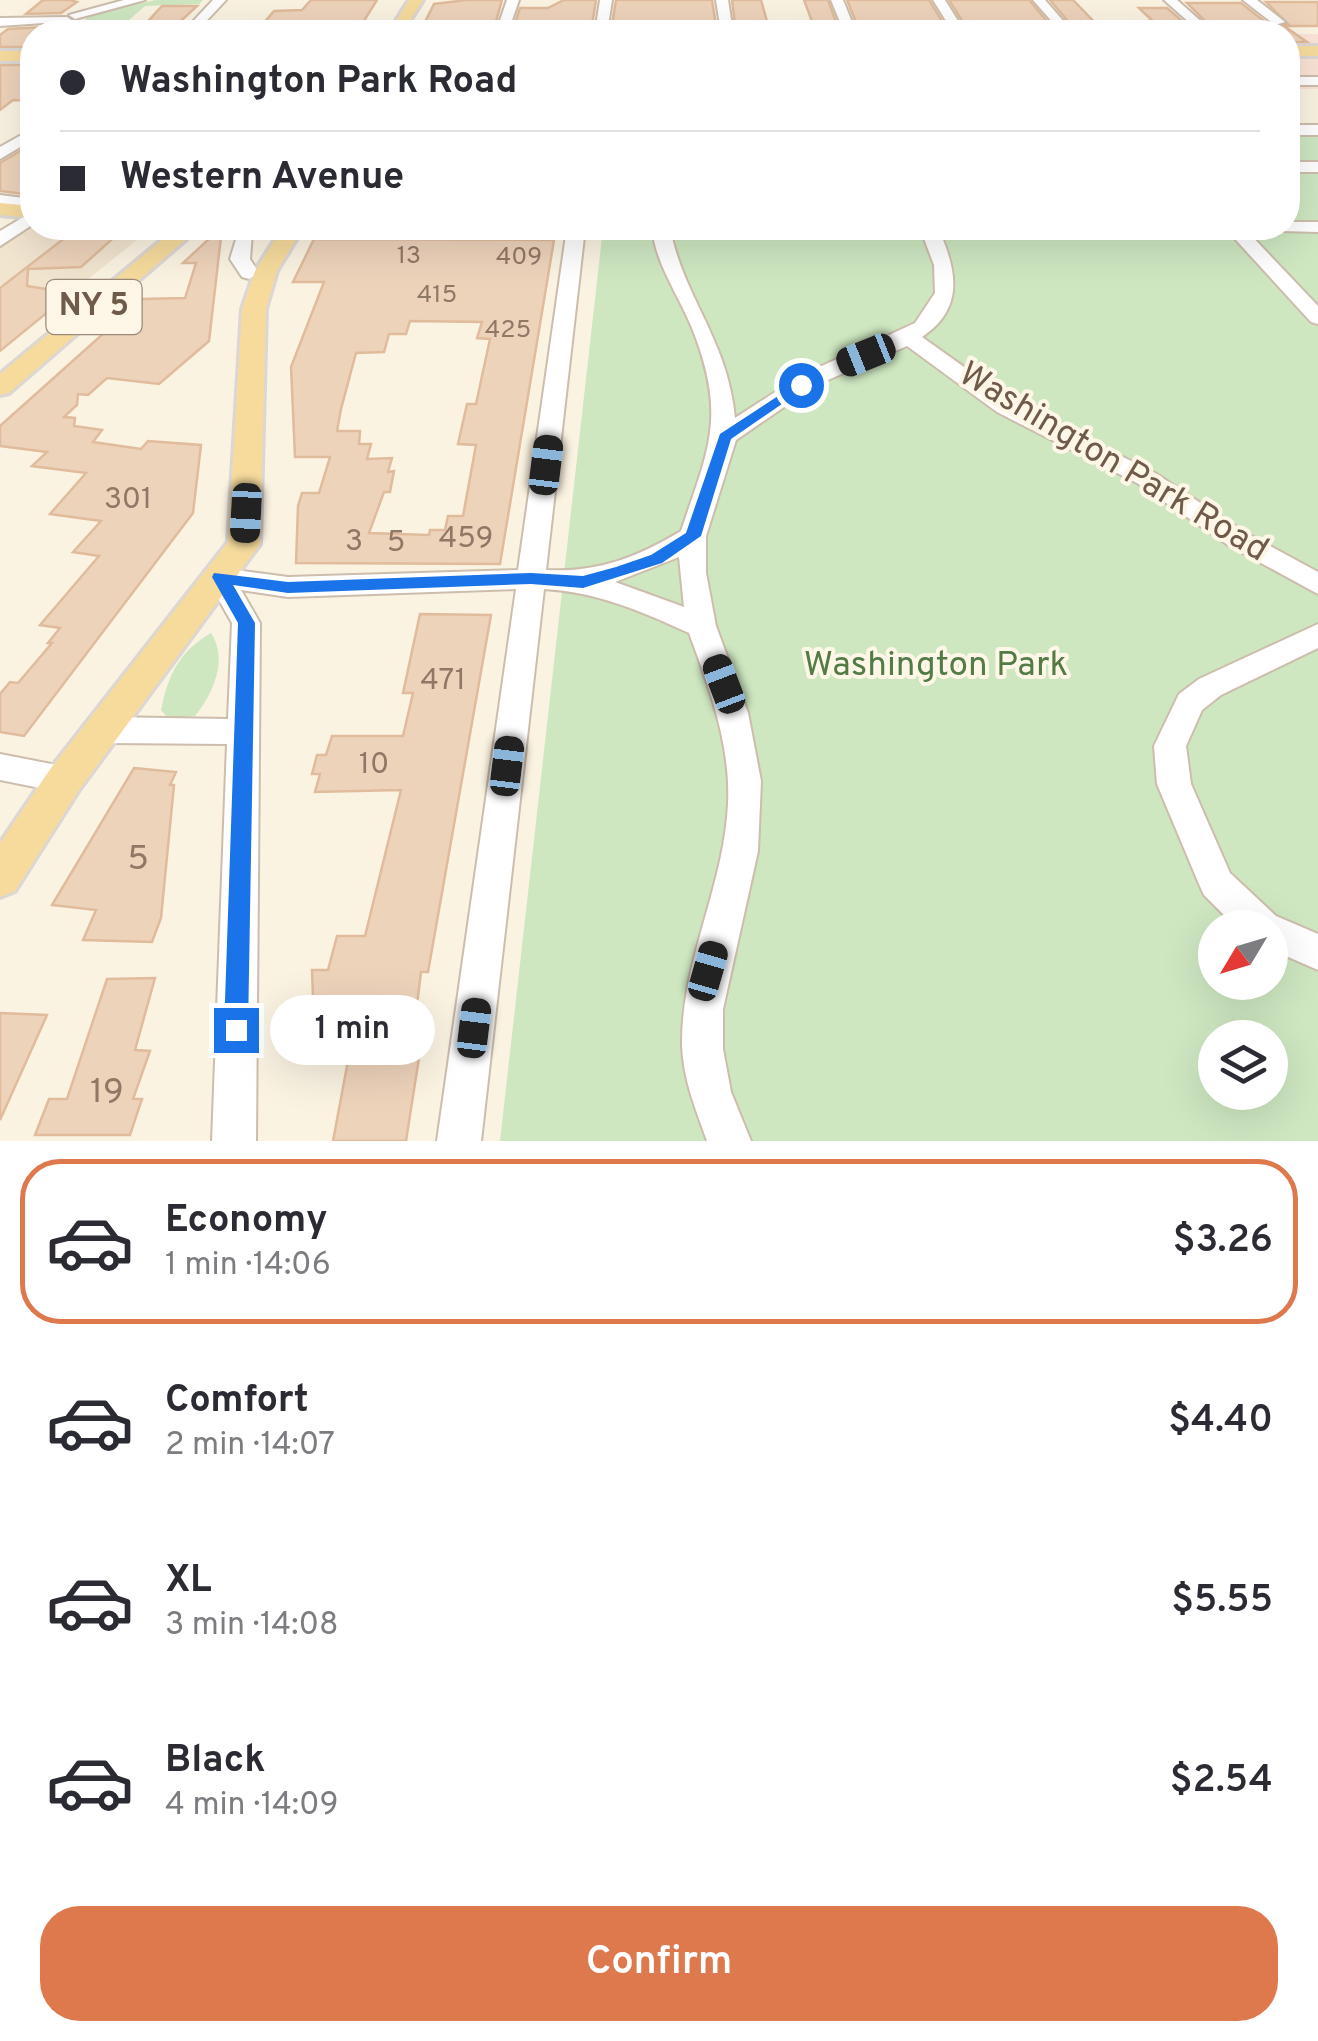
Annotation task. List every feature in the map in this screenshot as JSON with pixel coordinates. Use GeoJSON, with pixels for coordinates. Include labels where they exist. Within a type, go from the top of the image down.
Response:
{"type":"FeatureCollection","features":[{"type":"Feature","properties":{"kind":"main road","name":"NY 5"},"geometry":{"type":"LineString","coordinates":[[0,388],[173,240]]}},
{"type":"Feature","properties":{"kind":"main road"},"geometry":{"type":"LineString","coordinates":[[2,872],[65,779],[244,544],[254,308],[266,271],[285,240]]}},
{"type":"Feature","properties":{"kind":"street"},"geometry":{"type":"LineString","coordinates":[[80,11],[116,0]]}},
{"type":"Feature","properties":{"kind":"street"},"geometry":{"type":"LineString","coordinates":[[0,22],[140,0]]}},
{"type":"Feature","properties":{"kind":"street"},"geometry":{"type":"LineString","coordinates":[[201,20],[220,0]]}},
{"type":"Feature","properties":{"kind":"street"},"geometry":{"type":"LineString","coordinates":[[1039,0],[1056,20]]}},
{"type":"Feature","properties":{"kind":"street"},"geometry":{"type":"LineString","coordinates":[[1170,0],[1194,20]]}},
{"type":"Feature","properties":{"kind":"street"},"geometry":{"type":"LineString","coordinates":[[1248,0],[1275,20]]}},
{"type":"Feature","properties":{"kind":"street"},"geometry":{"type":"LineString","coordinates":[[244,240],[240,259],[249,274]]}},
{"type":"Feature","properties":{"kind":"street"},"geometry":{"type":"LineString","coordinates":[[459,1141],[574,240]]}},
{"type":"Feature","properties":{"kind":"street"},"geometry":{"type":"LineString","coordinates":[[663,240],[666,256],[702,328],[721,384],[725,437],[693,536],[692,573],[701,626],[724,684],[745,770],[746,809],[735,876],[708,971],[699,1028],[708,1096],[729,1141]]}},
{"type":"Feature","properties":{"kind":"street"},"geometry":{"type":"LineString","coordinates":[[725,437],[822,373],[910,338],[928,322],[946,286],[945,269],[934,240]]}},
{"type":"Feature","properties":{"kind":"street"},"geometry":{"type":"LineString","coordinates":[[1245,240],[1318,318]]}},
{"type":"Feature","properties":{"kind":"street","name":"Washington Park Road"},"geometry":{"type":"LineString","coordinates":[[910,338],[995,400],[1146,478],[1236,539],[1318,584]]}},
{"type":"Feature","properties":{"kind":"street"},"geometry":{"type":"LineString","coordinates":[[583,582],[656,559],[693,536]]}},
{"type":"Feature","properties":{"kind":"street"},"geometry":{"type":"LineString","coordinates":[[220,577],[288,588],[531,579],[583,582],[638,598],[701,626]]}},
{"type":"Feature","properties":{"kind":"street"},"geometry":{"type":"LineString","coordinates":[[220,577],[246,623],[234,1141]]}},
{"type":"Feature","properties":{"kind":"street"},"geometry":{"type":"LineString","coordinates":[[1244,910],[1216,884],[1174,784],[1170,746],[1190,702],[1210,688],[1318,636]]}},
{"type":"Feature","properties":{"kind":"street"},"geometry":{"type":"LineString","coordinates":[[106,730],[243,732]]}},
{"type":"Feature","properties":{"kind":"street"},"geometry":{"type":"LineString","coordinates":[[0,767],[65,779]]}},
{"type":"Feature","properties":{"kind":"street"},"geometry":{"type":"LineString","coordinates":[[1288,939],[1318,952]]}},
{"type":"Feature","properties":{"kind":"shaded area"},"geometry":{"type":"Polygon","coordinates":[[[1300,34],[1318,34],[1318,89],[1300,89],[1300,34]]]}},
{"type":"Feature","properties":{"kind":"shaded area"},"geometry":{"type":"Polygon","coordinates":[[[20,233],[20,240],[137,240],[71,293],[0,285],[0,247],[20,233]]]}},
{"type":"Feature","properties":{"kind":"green space"},"geometry":{"type":"Polygon","coordinates":[[[156,0],[203,0],[199,4],[145,6],[129,20],[84,20],[92,14],[156,0]]]}},
{"type":"Feature","properties":{"kind":"green space","name":"Washington Park"},"geometry":{"type":"Polygon","coordinates":[[[1300,136],[1318,136],[1318,1141],[500,1141],[602,240],[1300,240],[1300,136]]]}},
{"type":"Feature","properties":{"kind":"green space"},"geometry":{"type":"Polygon","coordinates":[[[211,633],[218,666],[207,698],[195,716],[168,718],[161,710],[172,675],[183,656],[211,633]]]}},
{"type":"Feature","properties":{"kind":"building"},"geometry":{"type":"Polygon","coordinates":[[[43,0],[77,2],[61,13],[26,14],[43,0]]]}},
{"type":"Feature","properties":{"kind":"building"},"geometry":{"type":"Polygon","coordinates":[[[311,0],[377,0],[364,20],[266,20],[274,11],[302,10],[311,0]]]}},
{"type":"Feature","properties":{"kind":"building"},"geometry":{"type":"Polygon","coordinates":[[[502,0],[496,20],[426,20],[434,4],[502,0]]]}},
{"type":"Feature","properties":{"kind":"building"},"geometry":{"type":"Polygon","coordinates":[[[564,0],[596,0],[593,20],[516,20],[520,8],[548,8],[564,0]]]}},
{"type":"Feature","properties":{"kind":"building"},"geometry":{"type":"Polygon","coordinates":[[[616,0],[712,0],[715,20],[613,20],[616,0]]]}},
{"type":"Feature","properties":{"kind":"building"},"geometry":{"type":"Polygon","coordinates":[[[732,0],[761,0],[767,20],[734,20],[732,0]]]}},
{"type":"Feature","properties":{"kind":"building"},"geometry":{"type":"Polygon","coordinates":[[[804,0],[828,0],[835,20],[812,20],[804,0]]]}},
{"type":"Feature","properties":{"kind":"building"},"geometry":{"type":"Polygon","coordinates":[[[847,0],[929,0],[942,20],[855,20],[847,0]]]}},
{"type":"Feature","properties":{"kind":"building"},"geometry":{"type":"Polygon","coordinates":[[[949,0],[1029,0],[1046,20],[962,20],[949,0]]]}},
{"type":"Feature","properties":{"kind":"building"},"geometry":{"type":"Polygon","coordinates":[[[1050,0],[1073,0],[1092,20],[1067,20],[1050,0]]]}},
{"type":"Feature","properties":{"kind":"building"},"geometry":{"type":"Polygon","coordinates":[[[1266,2],[1318,2],[1318,26],[1300,26],[1300,20],[1284,20],[1266,2]]]}},
{"type":"Feature","properties":{"kind":"building"},"geometry":{"type":"Polygon","coordinates":[[[1187,3],[1241,3],[1263,20],[1204,20],[1187,3]]]}},
{"type":"Feature","properties":{"kind":"building"},"geometry":{"type":"Polygon","coordinates":[[[162,6],[197,6],[182,20],[149,20],[162,6]]]}},
{"type":"Feature","properties":{"kind":"building"},"geometry":{"type":"Polygon","coordinates":[[[1139,8],[1167,8],[1181,20],[1152,20],[1139,8]]]}},
{"type":"Feature","properties":{"kind":"building"},"geometry":{"type":"Polygon","coordinates":[[[20,28],[20,47],[0,47],[0,35],[8,29],[20,28]]]}},
{"type":"Feature","properties":{"kind":"building"},"geometry":{"type":"Polygon","coordinates":[[[0,65],[20,65],[20,100],[13,100],[0,110],[0,65]]]}},
{"type":"Feature","properties":{"kind":"building"},"geometry":{"type":"Polygon","coordinates":[[[20,151],[20,194],[0,191],[0,163],[20,151]]]}},
{"type":"Feature","properties":{"kind":"building"},"geometry":{"type":"Polygon","coordinates":[[[62,240],[111,240],[81,267],[28,269],[27,286],[71,293],[0,351],[0,288],[62,240]]]}},
{"type":"Feature","properties":{"kind":"building"},"geometry":{"type":"Polygon","coordinates":[[[208,240],[221,240],[209,341],[159,384],[107,378],[88,395],[78,394],[77,405],[64,417],[75,418],[74,426],[102,430],[93,442],[141,449],[148,441],[201,445],[193,513],[24,736],[0,732],[0,694],[10,682],[18,683],[52,643],[48,643],[60,628],[40,625],[99,556],[73,552],[101,521],[50,514],[86,473],[32,466],[47,452],[0,446],[0,426],[142,299],[185,298],[196,263],[183,263],[208,240]]]}},
{"type":"Feature","properties":{"kind":"building"},"geometry":{"type":"Polygon","coordinates":[[[314,240],[554,240],[500,564],[296,563],[302,493],[319,493],[330,457],[295,457],[291,367],[324,282],[293,282],[314,240]],[[410,321],[406,334],[389,334],[384,352],[356,353],[337,431],[360,431],[359,444],[371,444],[367,459],[392,458],[388,472],[394,471],[390,492],[384,492],[369,533],[429,535],[430,530],[445,530],[448,516],[463,516],[476,445],[458,444],[467,404],[476,404],[490,339],[477,338],[482,322],[410,321]]]}},
{"type":"Feature","properties":{"kind":"building"},"geometry":{"type":"Polygon","coordinates":[[[420,614],[491,615],[428,972],[421,972],[416,1013],[426,1013],[406,1141],[333,1141],[350,1050],[315,1050],[328,997],[313,997],[312,970],[328,970],[337,936],[365,936],[401,790],[315,792],[320,774],[312,774],[317,755],[326,755],[332,736],[403,736],[413,693],[403,693],[420,614]]]}},
{"type":"Feature","properties":{"kind":"building"},"geometry":{"type":"Polygon","coordinates":[[[134,768],[176,772],[170,785],[174,785],[161,918],[152,942],[83,940],[96,910],[52,905],[134,768]]]}},
{"type":"Feature","properties":{"kind":"building"},"geometry":{"type":"Polygon","coordinates":[[[155,978],[135,1050],[150,1051],[133,1099],[142,1099],[130,1135],[35,1135],[49,1099],[67,1099],[107,979],[155,978]]]}},
{"type":"Feature","properties":{"kind":"building"},"geometry":{"type":"Polygon","coordinates":[[[0,1013],[47,1015],[0,1120],[0,1013]]]}},
{"type":"Feature","properties":{"kind":"route"},"geometry":{"type":"LineString","coordinates":[[236,1030],[246,623],[220,577],[288,588],[531,579],[583,582],[656,559],[693,536],[725,437],[801,385]]}}]}
